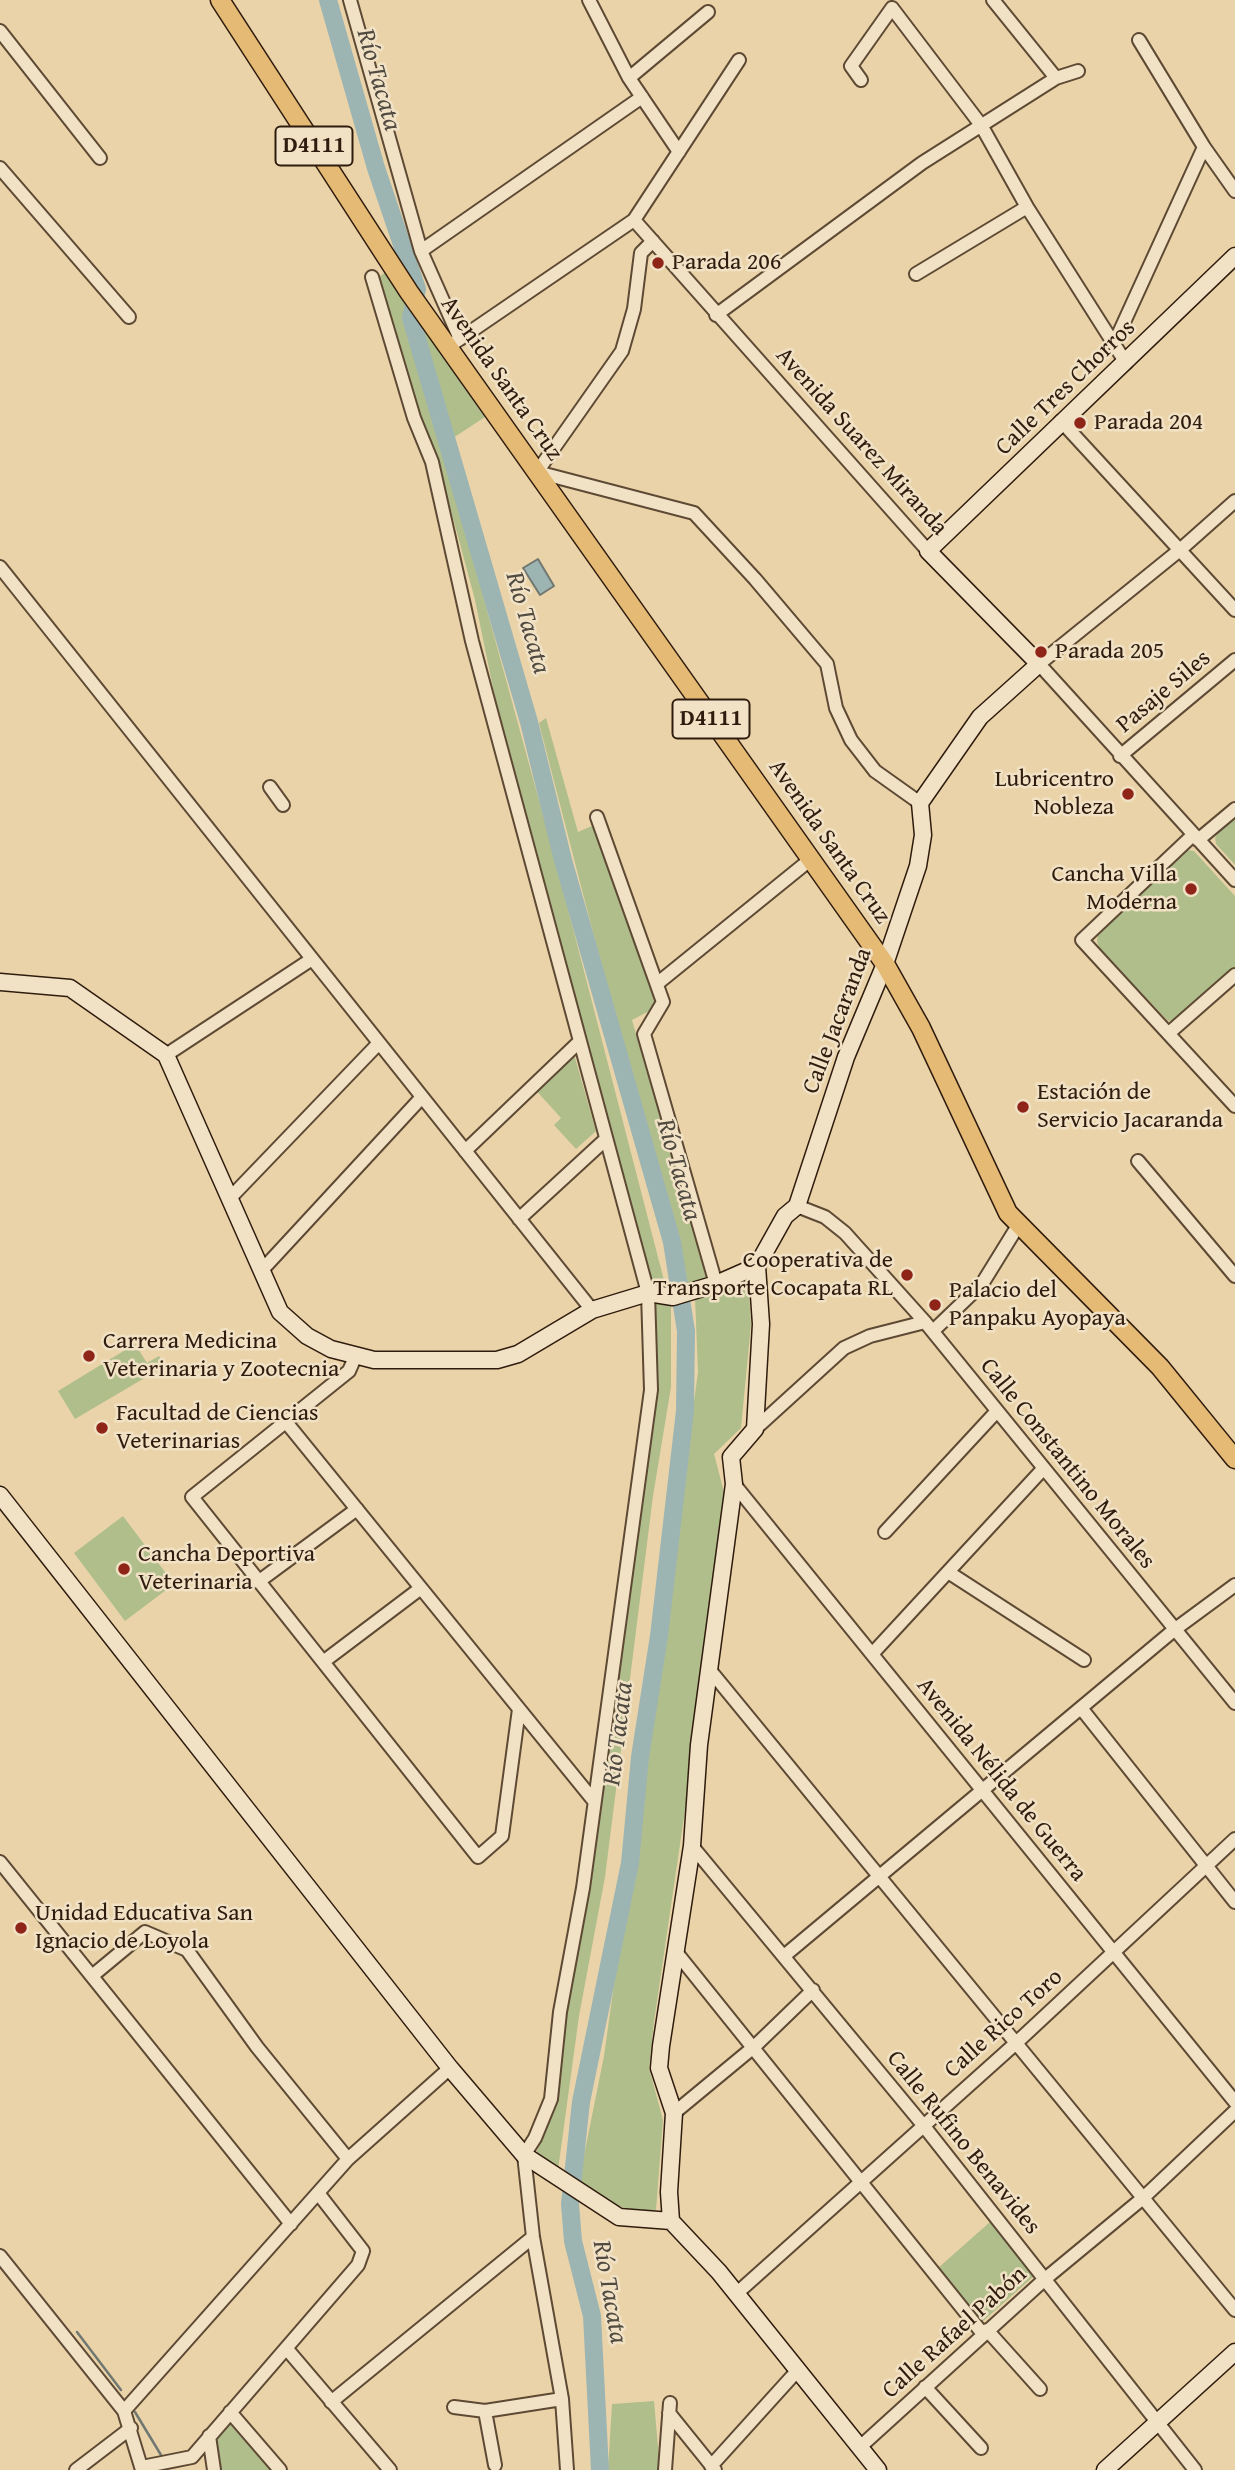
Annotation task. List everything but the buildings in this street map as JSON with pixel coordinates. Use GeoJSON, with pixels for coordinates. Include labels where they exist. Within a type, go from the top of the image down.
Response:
{"type":"FeatureCollection","features":[{"type":"Feature","properties":{"kind":"main road","name":"Avenida Santa Cruz"},"geometry":{"type":"LineString","coordinates":[[220,0],[409,292],[454,343],[537,472],[886,964],[921,1028],[1008,1213],[1160,1367],[1235,1459]]}},
{"type":"Feature","properties":{"kind":"street"},"geometry":{"type":"LineString","coordinates":[[350,0],[421,251],[454,343],[634,220],[739,60]]}},
{"type":"Feature","properties":{"kind":"street"},"geometry":{"type":"LineString","coordinates":[[589,0],[629,78],[679,152]]}},
{"type":"Feature","properties":{"kind":"street"},"geometry":{"type":"LineString","coordinates":[[993,0],[1056,78]]}},
{"type":"Feature","properties":{"kind":"street"},"geometry":{"type":"LineString","coordinates":[[861,80],[851,66],[892,9],[981,125],[1027,206],[1126,363]]}},
{"type":"Feature","properties":{"kind":"street"},"geometry":{"type":"LineString","coordinates":[[629,78],[708,12]]}},
{"type":"Feature","properties":{"kind":"street"},"geometry":{"type":"LineString","coordinates":[[0,31],[100,158]]}},
{"type":"Feature","properties":{"kind":"street"},"geometry":{"type":"LineString","coordinates":[[1139,40],[1204,147],[1235,191]]}},
{"type":"Feature","properties":{"kind":"street"},"geometry":{"type":"LineString","coordinates":[[716,315],[922,163],[1056,78],[1078,71]]}},
{"type":"Feature","properties":{"kind":"street"},"geometry":{"type":"LineString","coordinates":[[421,251],[642,97]]}},
{"type":"Feature","properties":{"kind":"street"},"geometry":{"type":"LineString","coordinates":[[1114,344],[1204,147]]}},
{"type":"Feature","properties":{"kind":"street"},"geometry":{"type":"LineString","coordinates":[[0,168],[129,317]]}},
{"type":"Feature","properties":{"kind":"street"},"geometry":{"type":"LineString","coordinates":[[916,274],[1027,206]]}},
{"type":"Feature","properties":{"kind":"street","name":"Avenida Suarez Miranda"},"geometry":{"type":"LineString","coordinates":[[634,220],[928,551],[1039,664],[1235,880]]}},
{"type":"Feature","properties":{"kind":"street"},"geometry":{"type":"LineString","coordinates":[[653,241],[641,253],[634,309],[622,351],[537,472],[694,513],[755,579],[827,664],[836,708],[851,740],[867,761],[875,771],[920,803],[980,717],[1039,664],[1181,549],[1235,501]]}},
{"type":"Feature","properties":{"kind":"street","name":"Calle Tres Chorros"},"geometry":{"type":"LineString","coordinates":[[928,551],[1060,421],[1126,363],[1235,256]]}},
{"type":"Feature","properties":{"kind":"street"},"geometry":{"type":"LineString","coordinates":[[372,277],[414,418],[432,463],[472,641],[648,1293],[651,1390],[583,1888],[560,2012],[551,2099],[535,2138],[524,2155],[533,2237],[562,2399],[567,2470]]}},
{"type":"Feature","properties":{"kind":"street"},"geometry":{"type":"LineString","coordinates":[[1060,421],[1235,610]]}},
{"type":"Feature","properties":{"kind":"street"},"geometry":{"type":"LineString","coordinates":[[0,567],[592,1310]]}},
{"type":"Feature","properties":{"kind":"street","name":"Pasaje Siles"},"geometry":{"type":"LineString","coordinates":[[1121,756],[1235,660]]}},
{"type":"Feature","properties":{"kind":"street"},"geometry":{"type":"LineString","coordinates":[[270,787],[283,806]]}},
{"type":"Feature","properties":{"kind":"street","name":"Calle Jacaranda"},"geometry":{"type":"LineString","coordinates":[[757,1266],[785,1216],[797,1206],[846,1057],[886,964],[918,866],[923,835],[920,803]]}},
{"type":"Feature","properties":{"kind":"street"},"geometry":{"type":"LineString","coordinates":[[1235,809],[1196,837],[1082,940],[1235,1106]]}},
{"type":"Feature","properties":{"kind":"street"},"geometry":{"type":"LineString","coordinates":[[597,817],[659,983],[663,1002],[644,1034],[716,1284]]}},
{"type":"Feature","properties":{"kind":"street"},"geometry":{"type":"LineString","coordinates":[[659,983],[811,859]]}},
{"type":"Feature","properties":{"kind":"street"},"geometry":{"type":"LineString","coordinates":[[166,1055],[312,959]]}},
{"type":"Feature","properties":{"kind":"street"},"geometry":{"type":"LineString","coordinates":[[1169,1033],[1235,975]]}},
{"type":"Feature","properties":{"kind":"street"},"geometry":{"type":"LineString","coordinates":[[0,982],[70,988],[166,1055],[280,1312],[307,1336],[331,1349],[373,1360],[497,1360],[518,1354],[592,1310],[648,1293],[679,1295],[716,1284],[757,1266],[761,1324],[755,1429]]}},
{"type":"Feature","properties":{"kind":"street"},"geometry":{"type":"LineString","coordinates":[[465,1151],[580,1041]]}},
{"type":"Feature","properties":{"kind":"street"},"geometry":{"type":"LineString","coordinates":[[231,1197],[379,1042]]}},
{"type":"Feature","properties":{"kind":"street"},"geometry":{"type":"LineString","coordinates":[[263,1269],[422,1097]]}},
{"type":"Feature","properties":{"kind":"street"},"geometry":{"type":"LineString","coordinates":[[519,1219],[606,1139]]}},
{"type":"Feature","properties":{"kind":"street"},"geometry":{"type":"LineString","coordinates":[[1138,1161],[1235,1276]]}},
{"type":"Feature","properties":{"kind":"street","name":"Calle Constantino Morales"},"geometry":{"type":"LineString","coordinates":[[797,1206],[825,1217],[845,1233],[929,1326],[1235,1703]]}},
{"type":"Feature","properties":{"kind":"street"},"geometry":{"type":"LineString","coordinates":[[878,2470],[736,2294],[671,2221],[668,2192],[674,2113],[659,2068],[692,1846],[699,1745],[734,1484],[731,1457],[755,1429],[844,1348],[870,1336],[929,1326],[982,1284],[1019,1224]]}},
{"type":"Feature","properties":{"kind":"street"},"geometry":{"type":"LineString","coordinates":[[356,1355],[349,1371],[192,1497],[478,1857],[502,1836],[519,1709]]}},
{"type":"Feature","properties":{"kind":"street"},"geometry":{"type":"LineString","coordinates":[[885,1532],[997,1411]]}},
{"type":"Feature","properties":{"kind":"street"},"geometry":{"type":"LineString","coordinates":[[286,1422],[594,1801]]}},
{"type":"Feature","properties":{"kind":"street"},"geometry":{"type":"LineString","coordinates":[[873,1653],[1044,1469]]}},
{"type":"Feature","properties":{"kind":"street","name":"Avenida Nélida de Guerra"},"geometry":{"type":"LineString","coordinates":[[734,1484],[1235,2102]]}},
{"type":"Feature","properties":{"kind":"street"},"geometry":{"type":"LineString","coordinates":[[0,1496],[450,2068],[524,2155],[575,2191],[619,2217],[671,2221]]}},
{"type":"Feature","properties":{"kind":"street"},"geometry":{"type":"LineString","coordinates":[[258,1582],[357,1509]]}},
{"type":"Feature","properties":{"kind":"street"},"geometry":{"type":"LineString","coordinates":[[948,1572],[1084,1660]]}},
{"type":"Feature","properties":{"kind":"street"},"geometry":{"type":"LineString","coordinates":[[784,1956],[1174,1630],[1235,1585]]}},
{"type":"Feature","properties":{"kind":"street"},"geometry":{"type":"LineString","coordinates":[[323,1662],[421,1588]]}},
{"type":"Feature","properties":{"kind":"street"},"geometry":{"type":"LineString","coordinates":[[709,1669],[1235,2310]]}},
{"type":"Feature","properties":{"kind":"street"},"geometry":{"type":"LineString","coordinates":[[1081,1708],[1235,1902]]}},
{"type":"Feature","properties":{"kind":"street","name":"Calle Rico Toro"},"geometry":{"type":"LineString","coordinates":[[736,2294],[1016,2044],[1235,1839]]}},
{"type":"Feature","properties":{"kind":"street","name":"Calle Rufino Benavides"},"geometry":{"type":"LineString","coordinates":[[692,1846],[923,2125],[1195,2470]]}},
{"type":"Feature","properties":{"kind":"street"},"geometry":{"type":"LineString","coordinates":[[0,1862],[291,2224]]}},
{"type":"Feature","properties":{"kind":"street"},"geometry":{"type":"LineString","coordinates":[[92,1976],[145,1933],[187,1950],[257,2047],[348,2159]]}},
{"type":"Feature","properties":{"kind":"street"},"geometry":{"type":"LineString","coordinates":[[676,1952],[985,2332],[1040,2389]]}},
{"type":"Feature","properties":{"kind":"street"},"geometry":{"type":"LineString","coordinates":[[674,2113],[755,2046],[813,1990]]}},
{"type":"Feature","properties":{"kind":"street"},"geometry":{"type":"LineString","coordinates":[[124,2411],[348,2159],[450,2068]]}},
{"type":"Feature","properties":{"kind":"street","name":"Calle Rafael Pabón"},"geometry":{"type":"LineString","coordinates":[[860,2446],[1045,2279],[1143,2198],[1235,2111]]}},
{"type":"Feature","properties":{"kind":"street"},"geometry":{"type":"LineString","coordinates":[[0,2256],[124,2411],[142,2469],[191,2457],[358,2265],[363,2251],[318,2193]]}},
{"type":"Feature","properties":{"kind":"street"},"geometry":{"type":"LineString","coordinates":[[331,2402],[533,2237]]}},
{"type":"Feature","properties":{"kind":"street"},"geometry":{"type":"LineString","coordinates":[[286,2348],[390,2470]]}},
{"type":"Feature","properties":{"kind":"street"},"geometry":{"type":"LineString","coordinates":[[1105,2470],[1235,2352]]}},
{"type":"Feature","properties":{"kind":"street"},"geometry":{"type":"LineString","coordinates":[[666,2470],[669,2408],[713,2468],[797,2371]]}},
{"type":"Feature","properties":{"kind":"street"},"geometry":{"type":"LineString","coordinates":[[925,2387],[981,2448]]}},
{"type":"Feature","properties":{"kind":"street"},"geometry":{"type":"LineString","coordinates":[[454,2407],[485,2411],[562,2399]]}},
{"type":"Feature","properties":{"kind":"street"},"geometry":{"type":"LineString","coordinates":[[485,2411],[495,2465]]}},
{"type":"Feature","properties":{"kind":"street"},"geometry":{"type":"LineString","coordinates":[[230,2412],[280,2470]]}},
{"type":"Feature","properties":{"kind":"street"},"geometry":{"type":"LineString","coordinates":[[76,2470],[131,2428]]}},
{"type":"Feature","properties":{"kind":"street"},"geometry":{"type":"LineString","coordinates":[[209,2436],[214,2470]]}},
{"type":"Feature","properties":{"kind":"green space"},"geometry":{"type":"Polygon","coordinates":[[[386,272],[410,308],[406,314],[555,859],[666,1288],[650,1286],[500,722],[475,600],[438,462],[419,417],[377,278],[386,272]]]}},
{"type":"Feature","properties":{"kind":"green space"},"geometry":{"type":"Polygon","coordinates":[[[418,318],[485,417],[453,438],[418,318]]]}},
{"type":"Feature","properties":{"kind":"green space"},"geometry":{"type":"Polygon","coordinates":[[[546,718],[578,832],[594,825],[657,1007],[632,1020],[706,1277],[685,1286],[664,1189],[616,1022],[539,723],[546,718]]]}},
{"type":"Feature","properties":{"kind":"green space"},"geometry":{"type":"Polygon","coordinates":[[[1235,817],[1235,865],[1216,844],[1215,838],[1235,817]]]}},
{"type":"Feature","properties":{"kind":"green space"},"geometry":{"type":"Polygon","coordinates":[[[1188,850],[1194,851],[1235,896],[1235,967],[1176,1020],[1168,1021],[1099,948],[1097,941],[1098,934],[1188,850]]]}},
{"type":"Feature","properties":{"kind":"green space"},"geometry":{"type":"Polygon","coordinates":[[[573,1051],[596,1131],[576,1149],[554,1125],[561,1118],[532,1086],[573,1051]]]}},
{"type":"Feature","properties":{"kind":"green space"},"geometry":{"type":"Polygon","coordinates":[[[748,1279],[751,1324],[741,1428],[714,1454],[724,1492],[684,1817],[654,2022],[649,2068],[663,2120],[656,2210],[645,2212],[618,2206],[578,2185],[604,2056],[698,1372],[695,1298],[748,1279]]]}},
{"type":"Feature","properties":{"kind":"green space"},"geometry":{"type":"Polygon","coordinates":[[[653,1300],[671,1304],[671,1387],[653,1496],[605,1877],[579,2016],[558,2170],[536,2154],[554,2101],[564,2013],[655,1395],[653,1300]]]}},
{"type":"Feature","properties":{"kind":"green space"},"geometry":{"type":"Polygon","coordinates":[[[135,1344],[147,1363],[159,1356],[165,1366],[75,1419],[58,1391],[135,1344]]]}},
{"type":"Feature","properties":{"kind":"green space","name":"Cancha Deportiva Veterinaria"},"geometry":{"type":"Polygon","coordinates":[[[123,1516],[174,1584],[125,1621],[74,1553],[123,1516]]]}},
{"type":"Feature","properties":{"kind":"green space"},"geometry":{"type":"Polygon","coordinates":[[[990,2222],[1034,2276],[982,2322],[938,2268],[990,2222]]]}},
{"type":"Feature","properties":{"kind":"green space"},"geometry":{"type":"Polygon","coordinates":[[[654,2401],[660,2470],[608,2470],[612,2404],[654,2401]]]}},
{"type":"Feature","properties":{"kind":"green space"},"geometry":{"type":"Polygon","coordinates":[[[230,2418],[274,2470],[220,2470],[212,2438],[230,2418]]]}},
{"type":"Feature","properties":{"kind":"water"},"geometry":{"type":"Polygon","coordinates":[[[538,559],[554,586],[540,595],[523,568],[538,559]]]}},
{"type":"Feature","properties":{"kind":"waterway","name":"Río Tacata"},"geometry":{"type":"LineString","coordinates":[[328,0],[376,168],[417,289],[411,318],[529,722],[563,860],[672,1242],[686,1331],[685,1411],[659,1636],[640,1757],[630,1863],[581,2102],[570,2204],[573,2241],[592,2316],[600,2470]]}},
{"type":"Feature","properties":{"kind":"waterway"},"geometry":{"type":"LineString","coordinates":[[77,2332],[121,2390]]}},
{"type":"Feature","properties":{"kind":"waterway"},"geometry":{"type":"LineString","coordinates":[[135,2412],[161,2455]]}},
{"type":"Feature","properties":{"kind":"place","name":"Parada 206"},"geometry":{"type":"Point","coordinates":[658,263]}},
{"type":"Feature","properties":{"kind":"place","name":"Parada 204"},"geometry":{"type":"Point","coordinates":[1080,423]}},
{"type":"Feature","properties":{"kind":"place","name":"Parada 205"},"geometry":{"type":"Point","coordinates":[1041,652]}},
{"type":"Feature","properties":{"kind":"place","name":"Lubricentro Nobleza"},"geometry":{"type":"Point","coordinates":[1128,794]}},
{"type":"Feature","properties":{"kind":"place","name":"Cancha Villa Moderna"},"geometry":{"type":"Point","coordinates":[1191,889]}},
{"type":"Feature","properties":{"kind":"place","name":"Estación de Servicio Jacaranda"},"geometry":{"type":"Point","coordinates":[1023,1107]}},
{"type":"Feature","properties":{"kind":"place","name":"Cooperativa de Transporte Cocapata RL"},"geometry":{"type":"Point","coordinates":[907,1275]}},
{"type":"Feature","properties":{"kind":"place","name":"Palacio del Panpaku Ayopaya"},"geometry":{"type":"Point","coordinates":[935,1305]}},
{"type":"Feature","properties":{"kind":"place","name":"Carrera Medicina Veterinaria y Zootecnia"},"geometry":{"type":"Point","coordinates":[89,1356]}},
{"type":"Feature","properties":{"kind":"place","name":"Facultad de Ciencias Veterinarias"},"geometry":{"type":"Point","coordinates":[102,1428]}},
{"type":"Feature","properties":{"kind":"place","name":"Cancha Deportiva Veterinaria"},"geometry":{"type":"Point","coordinates":[124,1569]}},
{"type":"Feature","properties":{"kind":"place","name":"Unidad Educativa San Ignacio de Loyola"},"geometry":{"type":"Point","coordinates":[21,1928]}}]}
